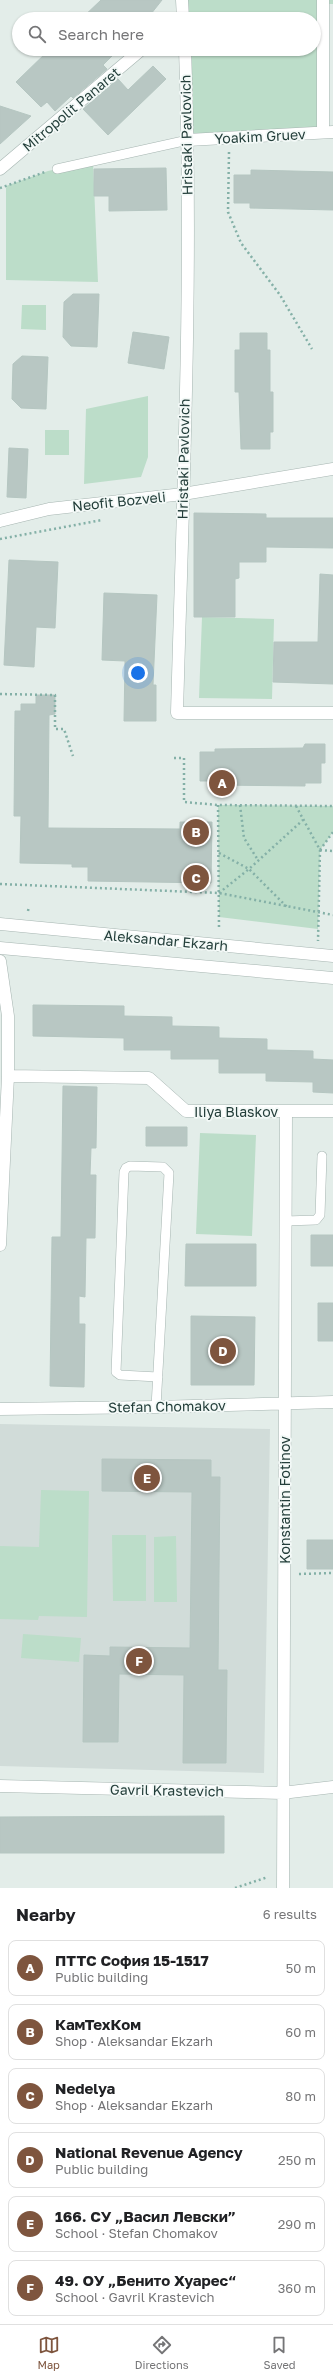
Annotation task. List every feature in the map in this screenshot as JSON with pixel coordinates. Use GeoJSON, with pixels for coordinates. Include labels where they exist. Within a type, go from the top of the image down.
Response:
{"type":"FeatureCollection","features":[{"type":"Feature","properties":{"kind":"street"},"geometry":{"type":"LineString","coordinates":[[181,12],[182,0]]}},
{"type":"Feature","properties":{"kind":"street"},"geometry":{"type":"LineString","coordinates":[[323,0],[328,132]]}},
{"type":"Feature","properties":{"kind":"street","name":"Mitropolit Panaret"},"geometry":{"type":"LineString","coordinates":[[0,169],[134,56]]}},
{"type":"Feature","properties":{"kind":"street","name":"Hristaki Pavlovich"},"geometry":{"type":"LineString","coordinates":[[184,56],[188,140],[183,494],[177,713],[333,713]]}},
{"type":"Feature","properties":{"kind":"street","name":"Yoakim Gruev"},"geometry":{"type":"LineString","coordinates":[[188,140],[328,132]]}},
{"type":"Feature","properties":{"kind":"street","name":"Neofit Bozveli"},"geometry":{"type":"LineString","coordinates":[[0,521],[49,509],[183,494],[333,469]]}},
{"type":"Feature","properties":{"kind":"street","name":"Aleksandar Ekzarh"},"geometry":{"type":"LineString","coordinates":[[0,924],[333,956]]}},
{"type":"Feature","properties":{"kind":"street","name":"Aleksandar Ekzarh"},"geometry":{"type":"LineString","coordinates":[[0,948],[333,978]]}},
{"type":"Feature","properties":{"kind":"street"},"geometry":{"type":"LineString","coordinates":[[0,961],[8,1016],[8,1076],[0,1245]]}},
{"type":"Feature","properties":{"kind":"street","name":"Iliya Blaskov"},"geometry":{"type":"LineString","coordinates":[[8,1076],[149,1078],[186,1111],[333,1111]]}},
{"type":"Feature","properties":{"kind":"street","name":"Konstantin Fotinov"},"geometry":{"type":"LineString","coordinates":[[283,1888],[282,1793],[286,1111]]}},
{"type":"Feature","properties":{"kind":"street","name":"Stefan Chomakov"},"geometry":{"type":"LineString","coordinates":[[0,1409],[156,1407],[333,1402]]}},
{"type":"Feature","properties":{"kind":"street","name":"Gavril Krastevich"},"geometry":{"type":"LineString","coordinates":[[0,1786],[282,1793],[333,1787]]}},
{"type":"Feature","properties":{"kind":"lane"},"geometry":{"type":"LineString","coordinates":[[57,169],[188,140]]}},
{"type":"Feature","properties":{"kind":"lane"},"geometry":{"type":"LineString","coordinates":[[286,1221],[316,1220],[320,1215],[322,1156]]}},
{"type":"Feature","properties":{"kind":"lane"},"geometry":{"type":"LineString","coordinates":[[156,1407],[158,1377],[169,1173],[163,1167],[130,1166],[126,1168],[124,1172],[116,1372],[120,1375],[158,1377]]}},
{"type":"Feature","properties":{"kind":"path"},"geometry":{"type":"LineString","coordinates":[[230,137],[228,212],[241,243],[280,295],[312,349]]}},
{"type":"Feature","properties":{"kind":"path"},"geometry":{"type":"LineString","coordinates":[[0,188],[57,169]]}},
{"type":"Feature","properties":{"kind":"path"},"geometry":{"type":"LineString","coordinates":[[0,540],[108,519]]}},
{"type":"Feature","properties":{"kind":"path"},"geometry":{"type":"LineString","coordinates":[[0,694],[55,695],[55,729],[64,729],[73,756]]}},
{"type":"Feature","properties":{"kind":"path"},"geometry":{"type":"LineString","coordinates":[[174,758],[184,758],[184,802],[218,805],[333,806]]}},
{"type":"Feature","properties":{"kind":"path"},"geometry":{"type":"LineString","coordinates":[[218,805],[219,929]]}},
{"type":"Feature","properties":{"kind":"path"},"geometry":{"type":"LineString","coordinates":[[240,805],[244,838],[258,860]]}},
{"type":"Feature","properties":{"kind":"path"},"geometry":{"type":"LineString","coordinates":[[295,805],[320,850],[318,942]]}},
{"type":"Feature","properties":{"kind":"path"},"geometry":{"type":"LineString","coordinates":[[219,893],[249,869],[303,820]]}},
{"type":"Feature","properties":{"kind":"path"},"geometry":{"type":"LineString","coordinates":[[320,850],[333,832]]}},
{"type":"Feature","properties":{"kind":"path"},"geometry":{"type":"LineString","coordinates":[[320,850],[333,850]]}},
{"type":"Feature","properties":{"kind":"path"},"geometry":{"type":"LineString","coordinates":[[218,853],[249,869],[287,907]]}},
{"type":"Feature","properties":{"kind":"path"},"geometry":{"type":"LineString","coordinates":[[0,884],[219,893],[318,914],[333,915]]}},
{"type":"Feature","properties":{"kind":"path"},"geometry":{"type":"LineString","coordinates":[[28,911],[29,906]]}},
{"type":"Feature","properties":{"kind":"path"},"geometry":{"type":"LineString","coordinates":[[284,1574],[333,1573]]}},
{"type":"Feature","properties":{"kind":"path"},"geometry":{"type":"LineString","coordinates":[[235,1888],[283,1872]]}},
{"type":"Feature","properties":{"kind":"shaded area"},"geometry":{"type":"Polygon","coordinates":[[[0,1424],[270,1429],[264,1773],[0,1766],[0,1424]]]}},
{"type":"Feature","properties":{"kind":"green space"},"geometry":{"type":"Polygon","coordinates":[[[180,0],[333,0],[333,4],[323,4],[323,132],[188,140],[182,56],[321,56],[321,12],[181,12],[180,0]]]}},
{"type":"Feature","properties":{"kind":"green space"},"geometry":{"type":"Polygon","coordinates":[[[93,161],[98,282],[6,280],[6,186],[48,171],[93,161]]]}},
{"type":"Feature","properties":{"kind":"green space"},"geometry":{"type":"Polygon","coordinates":[[[22,305],[46,305],[46,330],[21,329],[22,305]]]}},
{"type":"Feature","properties":{"kind":"green space"},"geometry":{"type":"Polygon","coordinates":[[[148,396],[148,457],[141,477],[84,484],[86,409],[148,396]]]}},
{"type":"Feature","properties":{"kind":"green space"},"geometry":{"type":"Polygon","coordinates":[[[45,430],[69,430],[69,455],[45,455],[45,430]]]}},
{"type":"Feature","properties":{"kind":"green space"},"geometry":{"type":"Polygon","coordinates":[[[202,617],[274,619],[272,699],[199,698],[202,617]]]}},
{"type":"Feature","properties":{"kind":"green space"},"geometry":{"type":"Polygon","coordinates":[[[218,805],[333,806],[333,832],[320,850],[318,929],[219,917],[218,805]]]}},
{"type":"Feature","properties":{"kind":"green space"},"geometry":{"type":"Polygon","coordinates":[[[200,1133],[256,1135],[252,1236],[196,1234],[200,1133]]]}},
{"type":"Feature","properties":{"kind":"green space"},"geometry":{"type":"Polygon","coordinates":[[[41,1490],[89,1491],[87,1617],[39,1616],[38,1620],[0,1619],[0,1546],[39,1547],[41,1490]]]}},
{"type":"Feature","properties":{"kind":"green space"},"geometry":{"type":"Polygon","coordinates":[[[112,1535],[146,1535],[146,1601],[113,1601],[112,1535]]]}},
{"type":"Feature","properties":{"kind":"green space"},"geometry":{"type":"Polygon","coordinates":[[[176,1536],[177,1602],[154,1602],[154,1537],[176,1536]]]}},
{"type":"Feature","properties":{"kind":"green space"},"geometry":{"type":"Polygon","coordinates":[[[23,1634],[81,1638],[79,1662],[21,1658],[23,1634]]]}},
{"type":"Feature","properties":{"kind":"building"},"geometry":{"type":"Polygon","coordinates":[[[101,0],[162,0],[153,12],[88,12],[101,0]]]}},
{"type":"Feature","properties":{"kind":"building"},"geometry":{"type":"Polygon","coordinates":[[[43,56],[112,56],[103,65],[107,69],[73,98],[71,96],[55,111],[47,102],[41,107],[16,82],[43,56]]]}},
{"type":"Feature","properties":{"kind":"building"},"geometry":{"type":"Polygon","coordinates":[[[153,66],[166,79],[108,135],[83,109],[118,79],[128,90],[153,66]]]}},
{"type":"Feature","properties":{"kind":"building"},"geometry":{"type":"Polygon","coordinates":[[[0,106],[31,116],[0,144],[0,106]]]}},
{"type":"Feature","properties":{"kind":"building"},"geometry":{"type":"Polygon","coordinates":[[[166,168],[167,210],[109,211],[109,196],[94,196],[94,169],[166,168]]]}},
{"type":"Feature","properties":{"kind":"building"},"geometry":{"type":"Polygon","coordinates":[[[251,170],[333,172],[333,210],[250,208],[250,203],[234,203],[234,175],[251,175],[251,170]]]}},
{"type":"Feature","properties":{"kind":"building"},"geometry":{"type":"Polygon","coordinates":[[[73,294],[99,294],[97,347],[71,346],[63,337],[64,302],[73,294]]]}},
{"type":"Feature","properties":{"kind":"building"},"geometry":{"type":"Polygon","coordinates":[[[133,332],[169,337],[164,369],[128,363],[133,332]]]}},
{"type":"Feature","properties":{"kind":"building"},"geometry":{"type":"Polygon","coordinates":[[[240,333],[267,333],[267,350],[270,350],[270,392],[273,392],[273,432],[270,432],[270,449],[241,449],[239,392],[235,392],[235,350],[240,350],[240,333]]]}},
{"type":"Feature","properties":{"kind":"building"},"geometry":{"type":"Polygon","coordinates":[[[22,356],[48,357],[46,409],[21,408],[12,399],[13,364],[22,356]]]}},
{"type":"Feature","properties":{"kind":"building"},"geometry":{"type":"Polygon","coordinates":[[[9,448],[28,449],[26,498],[7,497],[9,448]]]}},
{"type":"Feature","properties":{"kind":"building"},"geometry":{"type":"Polygon","coordinates":[[[194,513],[266,514],[266,518],[333,518],[333,548],[266,547],[266,562],[239,562],[239,578],[235,579],[235,617],[194,617],[194,513]]]}},
{"type":"Feature","properties":{"kind":"building"},"geometry":{"type":"Polygon","coordinates":[[[9,560],[58,562],[55,628],[36,627],[34,667],[4,665],[9,560]]]}},
{"type":"Feature","properties":{"kind":"building"},"geometry":{"type":"Polygon","coordinates":[[[320,574],[333,575],[333,684],[273,682],[274,642],[318,642],[320,574]]]}},
{"type":"Feature","properties":{"kind":"building"},"geometry":{"type":"Polygon","coordinates":[[[104,593],[157,595],[153,685],[156,685],[156,721],[124,721],[125,661],[102,660],[104,593]]]}},
{"type":"Feature","properties":{"kind":"building"},"geometry":{"type":"Polygon","coordinates":[[[36,695],[55,695],[55,714],[49,715],[48,828],[180,829],[180,822],[212,822],[211,883],[88,881],[88,867],[72,867],[72,864],[20,863],[21,816],[14,816],[15,711],[21,711],[21,704],[36,704],[36,695]]]}},
{"type":"Feature","properties":{"kind":"building"},"geometry":{"type":"Polygon","coordinates":[[[305,744],[325,744],[325,763],[321,763],[321,783],[305,783],[305,786],[216,785],[216,781],[200,781],[200,752],[215,752],[215,749],[303,748],[305,744]]]}},
{"type":"Feature","properties":{"kind":"building"},"geometry":{"type":"Polygon","coordinates":[[[33,1005],[124,1006],[124,1016],[172,1017],[172,1026],[219,1027],[219,1038],[267,1039],[267,1050],[313,1051],[313,1059],[333,1060],[333,1093],[313,1092],[313,1082],[266,1081],[266,1073],[219,1073],[219,1059],[171,1059],[171,1050],[124,1050],[124,1038],[33,1036],[33,1005]]]}},
{"type":"Feature","properties":{"kind":"building"},"geometry":{"type":"Polygon","coordinates":[[[63,1086],[97,1087],[96,1148],[91,1148],[90,1175],[96,1175],[95,1238],[86,1238],[85,1297],[79,1296],[79,1324],[85,1324],[84,1387],[50,1386],[52,1237],[61,1237],[63,1086]]]}},
{"type":"Feature","properties":{"kind":"building"},"geometry":{"type":"Polygon","coordinates":[[[146,1127],[187,1127],[187,1146],[146,1146],[146,1127]]]}},
{"type":"Feature","properties":{"kind":"building"},"geometry":{"type":"Polygon","coordinates":[[[311,1235],[333,1235],[333,1266],[311,1266],[311,1235]]]}},
{"type":"Feature","properties":{"kind":"building"},"geometry":{"type":"Polygon","coordinates":[[[186,1244],[256,1244],[256,1286],[185,1286],[186,1244]]]}},
{"type":"Feature","properties":{"kind":"building"},"geometry":{"type":"Polygon","coordinates":[[[318,1303],[333,1303],[333,1341],[318,1341],[318,1303]]]}},
{"type":"Feature","properties":{"kind":"building"},"geometry":{"type":"Polygon","coordinates":[[[191,1316],[255,1317],[254,1385],[191,1385],[191,1316]]]}},
{"type":"Feature","properties":{"kind":"building"},"geometry":{"type":"Polygon","coordinates":[[[102,1459],[211,1460],[211,1477],[220,1477],[218,1670],[227,1670],[226,1763],[183,1763],[184,1675],[119,1674],[118,1742],[83,1742],[84,1655],[110,1656],[110,1647],[190,1648],[192,1492],[102,1491],[102,1459]]]}},
{"type":"Feature","properties":{"kind":"building"},"geometry":{"type":"Polygon","coordinates":[[[307,1540],[333,1540],[333,1569],[307,1569],[307,1540]]]}},
{"type":"Feature","properties":{"kind":"building"},"geometry":{"type":"Polygon","coordinates":[[[224,1816],[224,1853],[0,1853],[0,1817],[224,1816]]]}},
{"type":"Feature","properties":{"kind":"place","name":"ПТТС София 15-1517"},"geometry":{"type":"Point","coordinates":[222,783]}},
{"type":"Feature","properties":{"kind":"place","name":"КамТехКом"},"geometry":{"type":"Point","coordinates":[196,832]}},
{"type":"Feature","properties":{"kind":"place","name":"Nedelya"},"geometry":{"type":"Point","coordinates":[196,878]}},
{"type":"Feature","properties":{"kind":"place","name":"National Revenue Agency"},"geometry":{"type":"Point","coordinates":[223,1351]}},
{"type":"Feature","properties":{"kind":"place","name":"166. СУ „Васил Левски”"},"geometry":{"type":"Point","coordinates":[147,1478]}},
{"type":"Feature","properties":{"kind":"place","name":"49. ОУ „Бенито Хуарес“"},"geometry":{"type":"Point","coordinates":[139,1661]}}]}
